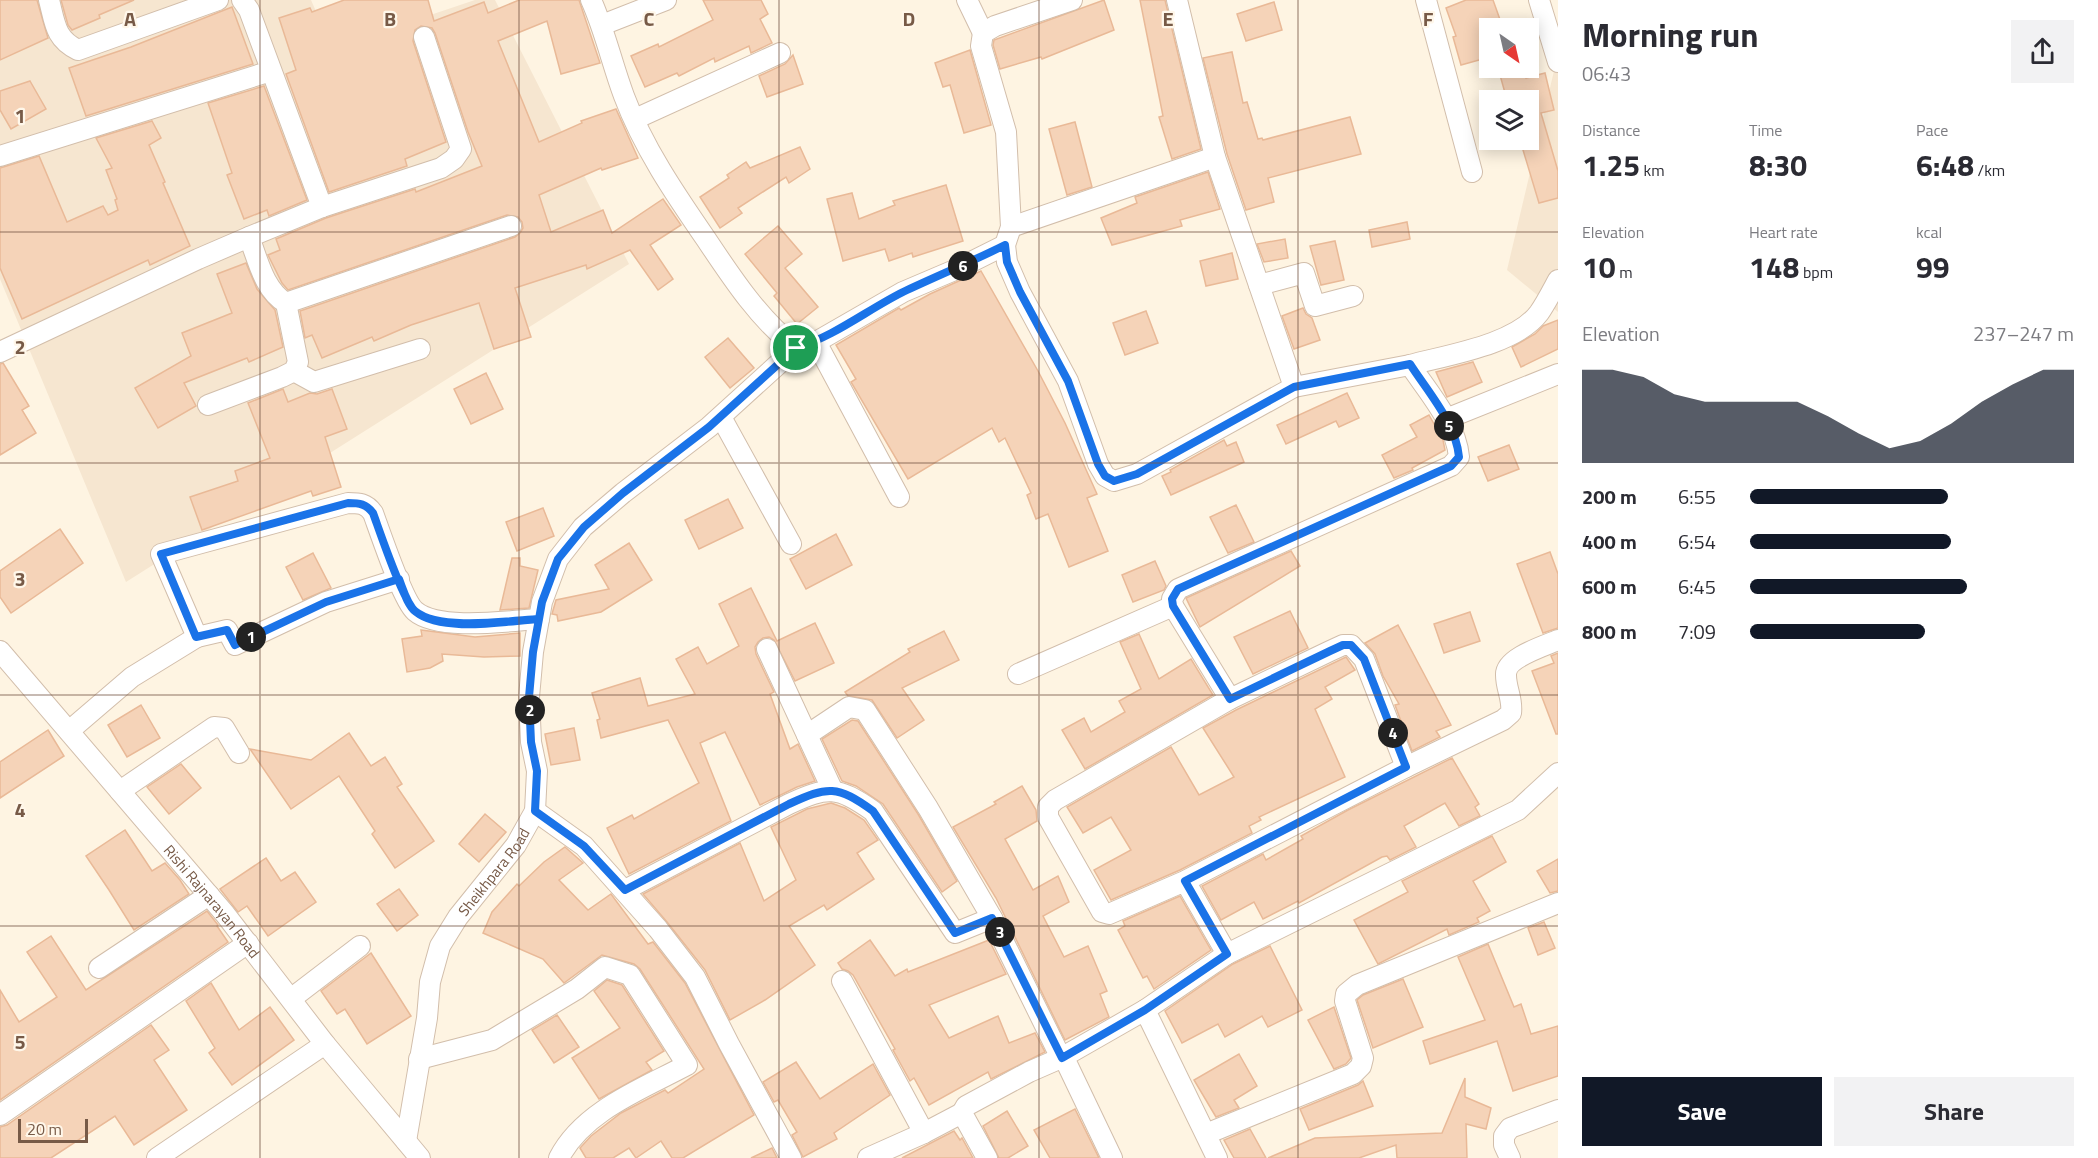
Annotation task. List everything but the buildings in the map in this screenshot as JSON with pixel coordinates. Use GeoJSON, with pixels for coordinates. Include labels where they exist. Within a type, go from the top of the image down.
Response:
{"type":"FeatureCollection","features":[{"type":"Feature","properties":{"kind":"street"},"geometry":{"type":"LineString","coordinates":[[49,0],[57,32],[66,45],[78,50],[218,0]]}},
{"type":"Feature","properties":{"kind":"street"},"geometry":{"type":"LineString","coordinates":[[242,0],[249,10],[322,207]]}},
{"type":"Feature","properties":{"kind":"street"},"geometry":{"type":"LineString","coordinates":[[591,0],[602,25],[624,96],[644,140],[685,208],[734,280],[779,334],[796,348],[816,342],[903,292],[957,269],[1008,236],[1215,157]]}},
{"type":"Feature","properties":{"kind":"street"},"geometry":{"type":"LineString","coordinates":[[602,25],[666,0]]}},
{"type":"Feature","properties":{"kind":"street"},"geometry":{"type":"LineString","coordinates":[[967,0],[983,33],[981,46],[1006,132],[1007,262],[1020,292],[1068,381],[1098,464],[1105,476],[1114,481],[1137,474],[1294,387],[1410,364],[1494,343],[1520,329],[1538,314],[1558,280]]}},
{"type":"Feature","properties":{"kind":"street"},"geometry":{"type":"LineString","coordinates":[[983,33],[995,26],[1072,0]]}},
{"type":"Feature","properties":{"kind":"street"},"geometry":{"type":"LineString","coordinates":[[1177,0],[1215,157],[1294,387]]}},
{"type":"Feature","properties":{"kind":"street"},"geometry":{"type":"LineString","coordinates":[[1426,0],[1472,172]]}},
{"type":"Feature","properties":{"kind":"street"},"geometry":{"type":"LineString","coordinates":[[1539,0],[1558,62]]}},
{"type":"Feature","properties":{"kind":"street"},"geometry":{"type":"LineString","coordinates":[[0,352],[249,237],[322,207],[441,168],[454,159],[461,150],[424,37]]}},
{"type":"Feature","properties":{"kind":"street"},"geometry":{"type":"LineString","coordinates":[[635,119],[780,53]]}},
{"type":"Feature","properties":{"kind":"street"},"geometry":{"type":"LineString","coordinates":[[0,156],[271,71]]}},
{"type":"Feature","properties":{"kind":"street"},"geometry":{"type":"LineString","coordinates":[[286,303],[511,226]]}},
{"type":"Feature","properties":{"kind":"street"},"geometry":{"type":"LineString","coordinates":[[208,405],[282,377],[294,371],[298,362],[286,303],[270,290],[249,237]]}},
{"type":"Feature","properties":{"kind":"street"},"geometry":{"type":"LineString","coordinates":[[1259,285],[1304,273],[1316,306],[1353,296]]}},
{"type":"Feature","properties":{"kind":"street"},"geometry":{"type":"LineString","coordinates":[[816,342],[899,497]]}},
{"type":"Feature","properties":{"kind":"street","name":"Sheikhpara Road"},"geometry":{"type":"LineString","coordinates":[[406,1141],[430,982],[440,946],[458,916],[516,845],[535,811],[537,771],[531,742],[529,697],[533,652],[542,602],[558,559],[584,527],[623,493],[721,417],[796,348]]}},
{"type":"Feature","properties":{"kind":"street"},"geometry":{"type":"LineString","coordinates":[[294,371],[314,382],[420,349]]}},
{"type":"Feature","properties":{"kind":"street"},"geometry":{"type":"LineString","coordinates":[[1230,699],[1173,606],[1172,599],[1178,589],[1451,466],[1459,457],[1458,444],[1446,419],[1410,364]]}},
{"type":"Feature","properties":{"kind":"street"},"geometry":{"type":"LineString","coordinates":[[1446,419],[1558,374]]}},
{"type":"Feature","properties":{"kind":"street"},"geometry":{"type":"LineString","coordinates":[[721,417],[791,544]]}},
{"type":"Feature","properties":{"kind":"street"},"geometry":{"type":"LineString","coordinates":[[196,637],[161,554],[348,503],[368,506],[373,513],[414,610],[428,619],[459,624],[539,619]]}},
{"type":"Feature","properties":{"kind":"street"},"geometry":{"type":"LineString","coordinates":[[69,731],[132,676],[196,637],[227,630],[235,645],[326,602],[399,579]]}},
{"type":"Feature","properties":{"kind":"street"},"geometry":{"type":"LineString","coordinates":[[1018,674],[1173,606]]}},
{"type":"Feature","properties":{"kind":"street"},"geometry":{"type":"LineString","coordinates":[[1406,767],[1364,659],[1351,645],[1343,645],[1230,699],[1055,800],[1048,807],[1048,817],[1102,912],[1108,914],[1185,881],[1406,767],[1503,720],[1511,713],[1512,704],[1506,675],[1507,668],[1513,661],[1558,640]]}},
{"type":"Feature","properties":{"kind":"street"},"geometry":{"type":"LineString","coordinates":[[767,649],[832,789]]}},
{"type":"Feature","properties":{"kind":"street","name":"Rishi Rajnarayan Road"},"geometry":{"type":"LineString","coordinates":[[0,651],[209,895],[325,1044],[420,1158]]}},
{"type":"Feature","properties":{"kind":"street"},"geometry":{"type":"LineString","coordinates":[[807,735],[849,707],[865,710],[928,808],[992,918],[1112,1158]]}},
{"type":"Feature","properties":{"kind":"street"},"geometry":{"type":"LineString","coordinates":[[120,791],[214,727],[224,728],[239,753]]}},
{"type":"Feature","properties":{"kind":"street"},"geometry":{"type":"LineString","coordinates":[[868,1158],[924,1133],[962,1113],[966,1106],[1029,1072],[1062,1058],[1145,1010],[1227,954],[1518,810],[1558,773]]}},
{"type":"Feature","properties":{"kind":"street"},"geometry":{"type":"LineString","coordinates":[[625,890],[789,804],[812,793],[832,789],[856,799],[873,811],[955,933],[992,918]]}},
{"type":"Feature","properties":{"kind":"street"},"geometry":{"type":"LineString","coordinates":[[535,811],[584,846],[625,890],[695,977],[791,1158]]}},
{"type":"Feature","properties":{"kind":"street"},"geometry":{"type":"LineString","coordinates":[[1185,881],[1227,954]]}},
{"type":"Feature","properties":{"kind":"street"},"geometry":{"type":"LineString","coordinates":[[99,968],[209,895]]}},
{"type":"Feature","properties":{"kind":"street"},"geometry":{"type":"LineString","coordinates":[[1206,1134],[1353,1074],[1361,1066],[1363,1058],[1345,1001],[1346,994],[1357,985],[1558,903]]}},
{"type":"Feature","properties":{"kind":"street"},"geometry":{"type":"LineString","coordinates":[[0,1115],[248,943]]}},
{"type":"Feature","properties":{"kind":"street"},"geometry":{"type":"LineString","coordinates":[[292,999],[360,946]]}},
{"type":"Feature","properties":{"kind":"street"},"geometry":{"type":"LineString","coordinates":[[420,1059],[492,1040],[577,989],[605,968],[630,975],[687,1065],[623,1099],[586,1124],[567,1142],[559,1158]]}},
{"type":"Feature","properties":{"kind":"street"},"geometry":{"type":"LineString","coordinates":[[842,981],[924,1133]]}},
{"type":"Feature","properties":{"kind":"street"},"geometry":{"type":"LineString","coordinates":[[1145,1010],[1217,1158]]}},
{"type":"Feature","properties":{"kind":"street"},"geometry":{"type":"LineString","coordinates":[[157,1158],[325,1044]]}},
{"type":"Feature","properties":{"kind":"street"},"geometry":{"type":"LineString","coordinates":[[1510,1158],[1504,1144],[1504,1136],[1510,1128],[1558,1110]]}},
{"type":"Feature","properties":{"kind":"street"},"geometry":{"type":"LineString","coordinates":[[962,1113],[987,1158]]}},
{"type":"Feature","properties":{"kind":"shaded area"},"geometry":{"type":"Polygon","coordinates":[[[0,0],[311,0],[332,48],[475,0],[495,0],[629,264],[126,582],[0,279],[0,0]]]}},
{"type":"Feature","properties":{"kind":"shaded area"},"geometry":{"type":"Polygon","coordinates":[[[1558,54],[1558,312],[1507,270],[1535,150],[1539,150],[1539,134],[1558,54]]]}},
{"type":"Feature","properties":{"kind":"route"},"geometry":{"type":"LineString","coordinates":[[796,348],[709,427],[623,493],[584,527],[558,559],[542,602],[539,619],[459,624],[428,619],[414,610],[405,594],[399,579],[326,602],[235,645],[227,630],[196,637],[161,554],[348,503],[368,506],[414,610],[428,619],[459,624],[539,619],[529,697],[531,742],[537,771],[535,811],[584,846],[625,890],[789,804],[812,793],[832,789],[856,799],[873,811],[955,933],[992,918],[1062,1058],[1145,1010],[1227,954],[1185,881],[1406,767],[1364,659],[1351,645],[1343,645],[1230,699],[1173,606],[1172,599],[1178,589],[1451,466],[1459,457],[1458,444],[1446,419],[1410,364],[1294,387],[1137,474],[1114,481],[1105,476],[1098,464],[1068,381],[1041,327],[1020,292],[1007,262],[1005,245],[903,292],[816,342],[796,348]]}}]}
